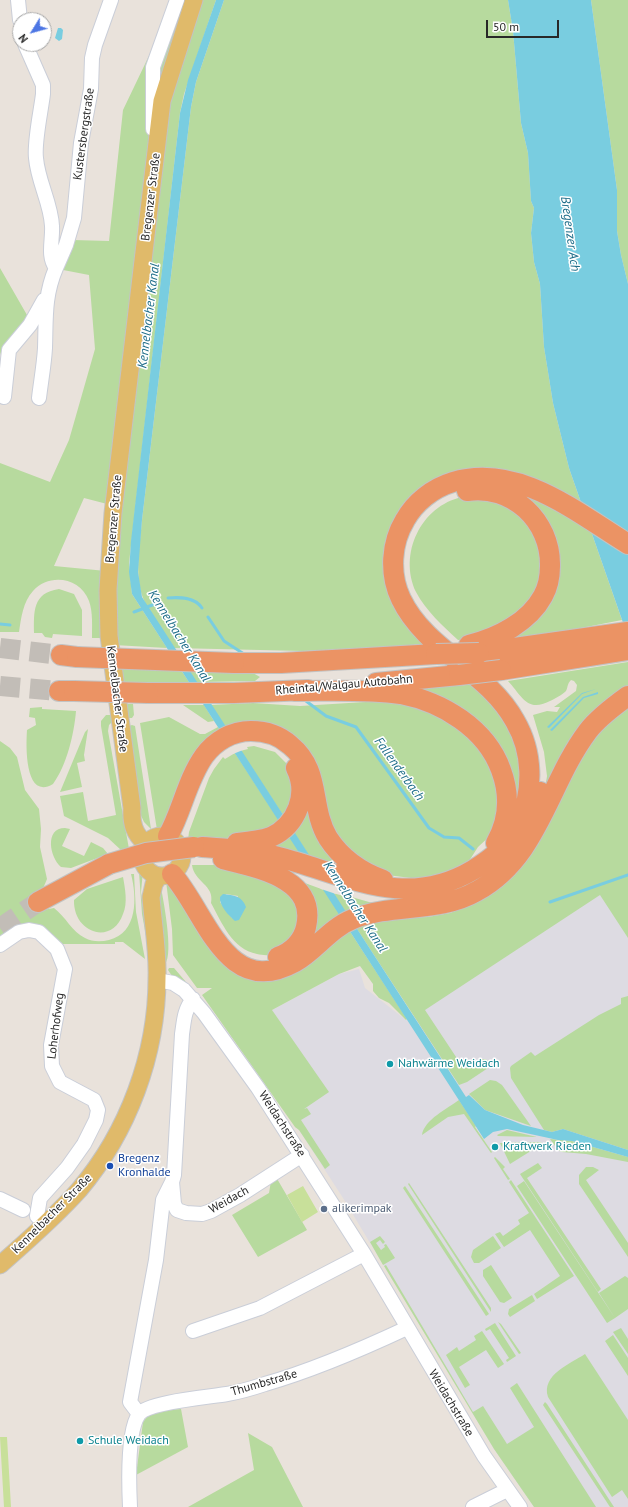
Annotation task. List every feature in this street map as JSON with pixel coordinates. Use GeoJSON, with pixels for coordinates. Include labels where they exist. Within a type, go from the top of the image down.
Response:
{"type":"FeatureCollection","features":[{"type":"Feature","properties":{"kind":"highway"},"geometry":{"type":"LineString","coordinates":[[38,902],[71,884],[146,853],[252,861],[336,881],[385,888],[427,887],[451,881],[475,869],[501,850],[512,836],[521,818],[529,786],[529,769],[526,749],[515,720],[501,699],[434,642],[409,612],[400,598],[393,570],[394,551],[400,531],[410,512],[431,492],[447,484],[469,478],[489,477],[512,481],[539,491],[570,507],[628,544]]}},
{"type":"Feature","properties":{"kind":"highway"},"geometry":{"type":"LineString","coordinates":[[474,649],[503,633],[527,616],[543,596],[550,574],[550,556],[547,543],[533,516],[510,497],[485,490],[457,493],[441,500],[428,510],[416,524],[410,537],[405,557],[405,572],[412,593],[423,611],[447,637],[500,681],[518,703],[531,725],[540,757],[541,784],[537,812],[529,839]]}},
{"type":"Feature","properties":{"kind":"highway","name":"Rheintal/Walgau Autobahn"},"geometry":{"type":"LineString","coordinates":[[67,691],[234,693],[294,691],[459,675],[501,670],[586,648],[628,632]]}},
{"type":"Feature","properties":{"kind":"highway","name":"Rheintal/Walgau Autobahn"},"geometry":{"type":"LineString","coordinates":[[69,656],[234,663],[296,663],[436,654],[474,649],[586,648],[628,650]]}},
{"type":"Feature","properties":{"kind":"highway"},"geometry":{"type":"LineString","coordinates":[[294,691],[382,692],[411,697],[449,712],[476,732],[489,746],[497,759],[503,777],[507,801],[506,817],[501,834],[492,851],[475,869]]}},
{"type":"Feature","properties":{"kind":"highway"},"geometry":{"type":"LineString","coordinates":[[410,888],[391,883],[370,874],[352,864],[337,850],[322,825],[310,770],[296,749],[287,742],[266,733],[247,731],[231,742],[219,755],[208,771],[186,829],[172,854],[185,889],[218,946],[232,959],[246,967],[269,971],[288,966],[305,955],[344,923],[363,916],[454,901],[484,887],[513,863],[541,820],[575,750],[589,730],[606,713],[628,696]]}},
{"type":"Feature","properties":{"kind":"highway"},"geometry":{"type":"LineString","coordinates":[[172,854],[264,839],[278,833],[289,824],[298,808],[301,784],[297,771],[290,759],[276,748],[264,743],[231,742]]}},
{"type":"Feature","properties":{"kind":"highway"},"geometry":{"type":"LineString","coordinates":[[172,854],[251,851],[281,857],[336,881],[392,902],[422,906]]}},
{"type":"Feature","properties":{"kind":"highway"},"geometry":{"type":"LineString","coordinates":[[172,854],[194,881],[223,935],[238,951],[254,958],[267,960],[280,957],[291,950],[305,932],[307,918],[304,902],[296,888],[272,873],[223,859]]}},
{"type":"Feature","properties":{"kind":"main road","name":"Bregenzer Straße"},"geometry":{"type":"LineString","coordinates":[[108,590],[113,514],[162,100],[194,0]]}},
{"type":"Feature","properties":{"kind":"main road","name":"Kennelbacher Straße"},"geometry":{"type":"LineString","coordinates":[[0,1266],[45,1224],[78,1190],[100,1163],[129,1110],[145,1064],[153,1025],[157,980],[157,954],[154,932],[152,890],[172,854],[140,826],[132,808],[109,636],[108,590]]}},
{"type":"Feature","properties":{"kind":"street"},"geometry":{"type":"LineString","coordinates":[[18,0],[19,12]]}},
{"type":"Feature","properties":{"kind":"street","name":"Kustersbergstraße"},"geometry":{"type":"LineString","coordinates":[[39,398],[45,349],[44,315],[47,296],[56,268],[66,245],[74,218],[81,143],[91,88],[92,58],[111,0]]}},
{"type":"Feature","properties":{"kind":"street"},"geometry":{"type":"LineString","coordinates":[[158,134],[154,131],[152,126],[153,67],[177,0]]}},
{"type":"Feature","properties":{"kind":"street"},"geometry":{"type":"LineString","coordinates":[[29,52],[43,85],[44,94],[35,157],[50,212],[52,227],[51,258],[56,268]]}},
{"type":"Feature","properties":{"kind":"street","name":"Kustersbergstraße"},"geometry":{"type":"LineString","coordinates":[[4,397],[9,350],[30,325],[39,306],[47,296]]}},
{"type":"Feature","properties":{"kind":"street","name":"Loherhofweg"},"geometry":{"type":"LineString","coordinates":[[0,945],[19,932],[29,930],[39,932],[57,949],[65,969],[51,1045],[52,1066],[60,1082],[94,1100],[98,1110],[96,1120],[84,1144],[67,1168],[40,1198],[37,1216],[45,1224]]}},
{"type":"Feature","properties":{"kind":"street","name":"Weidachstraße"},"geometry":{"type":"LineString","coordinates":[[157,980],[178,985],[193,999],[258,1088],[364,1254],[406,1328],[484,1456],[520,1507]]}},
{"type":"Feature","properties":{"kind":"street"},"geometry":{"type":"LineString","coordinates":[[130,1507],[129,1474],[133,1436],[139,1414],[130,1402],[156,1260],[163,1200],[172,1182],[182,1034],[185,1014],[188,1005],[193,999]]}},
{"type":"Feature","properties":{"kind":"street","name":"Weidach"},"geometry":{"type":"LineString","coordinates":[[172,1182],[174,1204],[177,1210],[186,1214],[202,1214],[240,1195],[302,1155]]}},
{"type":"Feature","properties":{"kind":"street"},"geometry":{"type":"LineString","coordinates":[[0,1199],[23,1210]]}},
{"type":"Feature","properties":{"kind":"street"},"geometry":{"type":"LineString","coordinates":[[193,1331],[260,1308],[364,1254]]}},
{"type":"Feature","properties":{"kind":"street","name":"Thumbstraße"},"geometry":{"type":"LineString","coordinates":[[139,1414],[150,1406],[233,1394],[286,1378],[335,1361],[406,1328]]}},
{"type":"Feature","properties":{"kind":"street"},"geometry":{"type":"LineString","coordinates":[[473,1507],[507,1490]]}},
{"type":"Feature","properties":{"kind":"shaded area"},"geometry":{"type":"Polygon","coordinates":[[[628,881],[628,1507],[534,1507],[494,1449],[343,1198],[299,1130],[295,1127],[272,1010],[339,974],[359,969],[365,988],[406,1020],[600,893],[628,881]]]}},
{"type":"Feature","properties":{"kind":"green space"},"geometry":{"type":"Polygon","coordinates":[[[179,0],[190,0],[167,66],[111,505],[84,498],[54,566],[106,571],[103,638],[92,638],[91,610],[85,593],[79,587],[64,580],[47,582],[40,585],[33,591],[25,605],[19,632],[0,632],[0,463],[50,482],[69,440],[95,349],[89,275],[58,269],[73,240],[109,241],[123,110],[157,39],[179,0]]]}},
{"type":"Feature","properties":{"kind":"green space"},"geometry":{"type":"Polygon","coordinates":[[[200,0],[216,0],[184,94],[180,113],[129,563],[132,594],[167,648],[114,645],[113,586],[166,107],[200,0]]]}},
{"type":"Feature","properties":{"kind":"green space"},"geometry":{"type":"Polygon","coordinates":[[[224,0],[508,0],[513,31],[521,123],[528,153],[531,201],[534,208],[531,233],[534,262],[540,284],[544,347],[553,403],[569,468],[622,620],[545,635],[510,638],[510,635],[528,621],[543,604],[552,585],[555,562],[549,532],[533,509],[512,494],[486,487],[460,489],[435,499],[415,517],[401,552],[400,567],[402,581],[414,607],[445,642],[442,642],[419,618],[405,597],[398,567],[399,547],[405,529],[416,513],[430,499],[448,490],[468,484],[489,482],[495,483],[508,486],[537,497],[541,485],[519,477],[497,473],[474,473],[453,477],[433,486],[416,498],[402,515],[392,537],[388,564],[392,591],[403,613],[429,643],[389,648],[303,651],[174,648],[153,617],[140,589],[138,559],[142,520],[191,107],[196,82],[224,0]]]}},
{"type":"Feature","properties":{"kind":"green space"},"geometry":{"type":"Polygon","coordinates":[[[591,0],[628,0],[628,284],[617,231],[617,190],[591,0]]]}},
{"type":"Feature","properties":{"kind":"green space"},"geometry":{"type":"Polygon","coordinates":[[[0,268],[27,315],[22,330],[2,349],[0,355],[0,268]]]}},
{"type":"Feature","properties":{"kind":"green space"},"geometry":{"type":"Polygon","coordinates":[[[462,497],[498,498],[537,531],[543,582],[520,614],[467,639],[458,640],[435,618],[420,599],[411,577],[410,562],[412,548],[417,534],[425,521],[435,510],[448,502],[462,497]]]}},
{"type":"Feature","properties":{"kind":"green space"},"geometry":{"type":"Polygon","coordinates":[[[59,589],[74,594],[82,610],[82,636],[53,634],[52,638],[45,637],[42,633],[34,633],[35,611],[39,599],[50,591],[59,589]]]}},
{"type":"Feature","properties":{"kind":"green space"},"geometry":{"type":"Polygon","coordinates":[[[628,662],[628,688],[545,789],[547,776],[544,752],[533,715],[547,711],[557,712],[560,707],[554,707],[576,691],[577,685],[571,680],[566,691],[562,694],[550,701],[536,705],[530,704],[521,697],[508,681],[628,662]]]}},
{"type":"Feature","properties":{"kind":"green space"},"geometry":{"type":"Polygon","coordinates":[[[116,668],[181,670],[189,682],[118,682],[116,668]]]}},
{"type":"Feature","properties":{"kind":"green space"},"geometry":{"type":"Polygon","coordinates":[[[188,670],[253,673],[260,677],[255,681],[196,682],[188,670]]]}},
{"type":"Feature","properties":{"kind":"green space"},"geometry":{"type":"Polygon","coordinates":[[[480,684],[522,752],[519,811],[508,777],[423,690],[426,688],[480,684]]]}},
{"type":"Feature","properties":{"kind":"green space"},"geometry":{"type":"Polygon","coordinates":[[[398,700],[427,707],[484,748],[501,795],[492,834],[478,847],[469,861],[451,872],[419,879],[387,875],[377,872],[334,837],[304,752],[227,730],[211,705],[253,703],[300,706],[398,700]]]}},
{"type":"Feature","properties":{"kind":"green space"},"geometry":{"type":"Polygon","coordinates":[[[121,704],[133,704],[134,715],[132,718],[128,718],[121,704]]]}},
{"type":"Feature","properties":{"kind":"green space"},"geometry":{"type":"Polygon","coordinates":[[[628,704],[628,938],[600,895],[425,1010],[464,1069],[478,1060],[485,1059],[489,1061],[488,1068],[467,1082],[459,1085],[355,926],[389,918],[428,917],[450,913],[475,903],[504,884],[522,866],[537,844],[585,744],[628,704]]]}},
{"type":"Feature","properties":{"kind":"green space"},"geometry":{"type":"Polygon","coordinates":[[[183,705],[204,705],[214,721],[208,722],[183,705]]]}},
{"type":"Feature","properties":{"kind":"green space"},"geometry":{"type":"Polygon","coordinates":[[[42,707],[42,709],[76,711],[72,739],[66,759],[53,784],[44,787],[37,785],[32,778],[27,758],[27,730],[36,725],[35,718],[29,717],[30,708],[42,707]]]}},
{"type":"Feature","properties":{"kind":"green space"},"geometry":{"type":"Polygon","coordinates":[[[106,715],[111,715],[112,722],[109,725],[108,731],[129,849],[122,851],[108,838],[64,816],[60,796],[83,792],[88,821],[116,815],[101,726],[101,721],[106,715]]]}},
{"type":"Feature","properties":{"kind":"green space"},"geometry":{"type":"Polygon","coordinates":[[[169,717],[200,734],[205,734],[218,727],[221,732],[162,829],[157,830],[140,723],[169,717]]]}},
{"type":"Feature","properties":{"kind":"green space"},"geometry":{"type":"Polygon","coordinates":[[[129,726],[135,726],[151,829],[144,822],[138,809],[129,726]]]}},
{"type":"Feature","properties":{"kind":"green space"},"geometry":{"type":"Polygon","coordinates":[[[88,729],[84,755],[85,761],[77,763],[82,787],[60,792],[85,732],[88,729]]]}},
{"type":"Feature","properties":{"kind":"green space"},"geometry":{"type":"Polygon","coordinates":[[[253,736],[273,740],[286,747],[296,757],[301,767],[294,756],[283,747],[270,740],[262,738],[240,738],[253,736]]]}},
{"type":"Feature","properties":{"kind":"green space"},"geometry":{"type":"Polygon","coordinates":[[[0,741],[10,748],[17,757],[25,790],[39,809],[41,829],[40,847],[47,879],[42,891],[43,910],[54,908],[76,932],[88,939],[97,941],[109,940],[119,936],[126,930],[130,922],[134,903],[131,874],[134,874],[136,912],[145,959],[123,942],[115,942],[115,944],[62,944],[45,928],[28,926],[0,940],[0,741]]]}},
{"type":"Feature","properties":{"kind":"green space"},"geometry":{"type":"Polygon","coordinates":[[[254,746],[275,752],[290,767],[296,788],[285,818],[240,751],[248,749],[247,747],[254,746]]]}},
{"type":"Feature","properties":{"kind":"green space"},"geometry":{"type":"Polygon","coordinates":[[[235,753],[280,822],[245,837],[188,840],[189,832],[209,778],[223,757],[225,759],[235,753]]]}},
{"type":"Feature","properties":{"kind":"green space"},"geometry":{"type":"Polygon","coordinates":[[[305,781],[311,812],[319,834],[330,851],[350,871],[349,874],[346,871],[312,860],[292,830],[300,818],[304,805],[306,792],[305,781]]]}},
{"type":"Feature","properties":{"kind":"green space"},"geometry":{"type":"Polygon","coordinates":[[[58,829],[70,829],[62,846],[84,856],[91,842],[103,848],[108,854],[71,868],[61,867],[54,857],[51,844],[54,833],[58,829]]]}},
{"type":"Feature","properties":{"kind":"green space"},"geometry":{"type":"Polygon","coordinates":[[[288,834],[303,857],[267,845],[288,834]]]}},
{"type":"Feature","properties":{"kind":"green space"},"geometry":{"type":"Polygon","coordinates":[[[192,865],[221,865],[259,873],[298,900],[300,929],[283,947],[273,954],[263,955],[248,951],[234,941],[224,927],[211,903],[210,892],[196,876],[192,865]],[[226,894],[220,902],[232,918],[238,896],[226,894]]]}},
{"type":"Feature","properties":{"kind":"green space"},"geometry":{"type":"Polygon","coordinates":[[[143,871],[141,892],[148,947],[142,914],[139,872],[143,871]]]}},
{"type":"Feature","properties":{"kind":"green space"},"geometry":{"type":"Polygon","coordinates":[[[182,875],[197,896],[221,941],[190,891],[182,875]]]}},
{"type":"Feature","properties":{"kind":"green space"},"geometry":{"type":"Polygon","coordinates":[[[123,877],[126,896],[125,910],[118,924],[111,930],[102,932],[94,931],[86,927],[80,921],[75,911],[74,900],[87,889],[123,877]]]}},
{"type":"Feature","properties":{"kind":"green space"},"geometry":{"type":"Polygon","coordinates":[[[294,879],[324,890],[341,915],[323,929],[310,943],[285,961],[272,966],[259,967],[248,964],[238,958],[230,950],[240,958],[255,964],[269,964],[283,960],[295,952],[304,942],[310,929],[312,914],[307,896],[294,879]]]}},
{"type":"Feature","properties":{"kind":"green space"},"geometry":{"type":"Polygon","coordinates":[[[166,881],[246,973],[349,930],[407,1019],[406,1020],[389,1003],[379,998],[373,991],[373,984],[360,966],[339,974],[272,1010],[329,1092],[304,1109],[307,1108],[311,1114],[301,1120],[330,1165],[325,1169],[299,1130],[295,1127],[202,995],[212,988],[197,988],[173,955],[172,929],[166,881]]]}},
{"type":"Feature","properties":{"kind":"green space"},"geometry":{"type":"Polygon","coordinates":[[[160,883],[168,938],[167,958],[165,964],[157,886],[160,883]]]}},
{"type":"Feature","properties":{"kind":"green space"},"geometry":{"type":"Polygon","coordinates":[[[333,893],[348,896],[383,906],[346,913],[333,893]]]}},
{"type":"Feature","properties":{"kind":"green space"},"geometry":{"type":"Polygon","coordinates":[[[169,968],[174,968],[186,982],[172,976],[168,970],[169,968]]]}},
{"type":"Feature","properties":{"kind":"green space"},"geometry":{"type":"Polygon","coordinates":[[[628,996],[628,1150],[563,1129],[552,1132],[544,1130],[511,1078],[511,1066],[531,1052],[535,1056],[599,1015],[621,1004],[621,998],[628,996]]]}},
{"type":"Feature","properties":{"kind":"green space"},"geometry":{"type":"Polygon","coordinates":[[[490,1080],[496,1081],[502,1085],[531,1126],[485,1110],[469,1094],[490,1080]]]}},
{"type":"Feature","properties":{"kind":"green space"},"geometry":{"type":"Polygon","coordinates":[[[459,1100],[492,1152],[491,1153],[464,1114],[448,1117],[422,1135],[427,1124],[432,1119],[459,1100]]]}},
{"type":"Feature","properties":{"kind":"green space"},"geometry":{"type":"Polygon","coordinates":[[[507,1130],[537,1137],[497,1135],[507,1130]]]}},
{"type":"Feature","properties":{"kind":"green space"},"geometry":{"type":"Polygon","coordinates":[[[550,1139],[572,1141],[628,1157],[628,1162],[586,1154],[562,1152],[558,1150],[550,1139]]]}},
{"type":"Feature","properties":{"kind":"green space"},"geometry":{"type":"Polygon","coordinates":[[[541,1142],[542,1144],[510,1164],[500,1143],[541,1142]]]}},
{"type":"Feature","properties":{"kind":"green space"},"geometry":{"type":"Polygon","coordinates":[[[495,1157],[505,1167],[503,1169],[510,1179],[508,1180],[494,1158],[495,1157]]]}},
{"type":"Feature","properties":{"kind":"green space"},"geometry":{"type":"Polygon","coordinates":[[[538,1163],[542,1168],[527,1178],[601,1289],[598,1292],[520,1174],[538,1163]]]}},
{"type":"Feature","properties":{"kind":"green space"},"geometry":{"type":"Polygon","coordinates":[[[586,1167],[593,1167],[599,1170],[586,1180],[628,1243],[628,1257],[579,1184],[579,1175],[586,1167]]]}},
{"type":"Feature","properties":{"kind":"green space"},"geometry":{"type":"Polygon","coordinates":[[[276,1177],[307,1230],[258,1257],[232,1215],[269,1193],[271,1181],[276,1177]]]}},
{"type":"Feature","properties":{"kind":"green space"},"geometry":{"type":"Polygon","coordinates":[[[511,1180],[574,1276],[537,1299],[534,1294],[560,1276],[530,1230],[504,1247],[495,1234],[500,1232],[503,1236],[520,1224],[518,1220],[529,1213],[509,1182],[511,1180]]]}},
{"type":"Feature","properties":{"kind":"green space"},"geometry":{"type":"Polygon","coordinates":[[[524,1181],[615,1318],[607,1323],[517,1186],[524,1181]]]}},
{"type":"Feature","properties":{"kind":"green space"},"geometry":{"type":"Polygon","coordinates":[[[409,1183],[491,1308],[491,1312],[408,1184],[409,1183]]]}},
{"type":"Feature","properties":{"kind":"green space"},"geometry":{"type":"Polygon","coordinates":[[[303,1186],[318,1212],[302,1222],[287,1195],[303,1186]]]}},
{"type":"Feature","properties":{"kind":"green space"},"geometry":{"type":"Polygon","coordinates":[[[405,1186],[489,1314],[486,1316],[403,1188],[405,1186]]]}},
{"type":"Feature","properties":{"kind":"green space"},"geometry":{"type":"Polygon","coordinates":[[[380,1236],[385,1242],[383,1244],[380,1240],[376,1243],[381,1250],[386,1244],[395,1258],[383,1265],[370,1242],[380,1236]]]}},
{"type":"Feature","properties":{"kind":"green space"},"geometry":{"type":"Polygon","coordinates":[[[493,1236],[501,1248],[479,1263],[474,1263],[471,1257],[473,1250],[493,1236]]]}},
{"type":"Feature","properties":{"kind":"green space"},"geometry":{"type":"Polygon","coordinates":[[[386,1265],[473,1412],[483,1406],[507,1444],[534,1427],[510,1388],[517,1383],[596,1507],[534,1507],[494,1449],[384,1266],[386,1265]]]}},
{"type":"Feature","properties":{"kind":"green space"},"geometry":{"type":"Polygon","coordinates":[[[491,1265],[512,1298],[504,1303],[500,1302],[483,1276],[483,1270],[491,1265]]]}},
{"type":"Feature","properties":{"kind":"green space"},"geometry":{"type":"Polygon","coordinates":[[[625,1276],[628,1278],[628,1309],[615,1318],[599,1293],[625,1276]]]}},
{"type":"Feature","properties":{"kind":"green space"},"geometry":{"type":"Polygon","coordinates":[[[532,1295],[535,1301],[510,1317],[508,1314],[509,1309],[532,1295]]]}},
{"type":"Feature","properties":{"kind":"green space"},"geometry":{"type":"Polygon","coordinates":[[[498,1322],[501,1324],[521,1353],[519,1354],[498,1322]]]}},
{"type":"Feature","properties":{"kind":"green space"},"geometry":{"type":"Polygon","coordinates":[[[495,1323],[516,1356],[507,1362],[506,1360],[509,1358],[490,1329],[486,1331],[485,1329],[495,1323]]]}},
{"type":"Feature","properties":{"kind":"green space"},"geometry":{"type":"Polygon","coordinates":[[[621,1328],[628,1339],[628,1354],[613,1332],[621,1328]]]}},
{"type":"Feature","properties":{"kind":"green space"},"geometry":{"type":"Polygon","coordinates":[[[482,1331],[504,1364],[498,1368],[486,1350],[459,1367],[470,1385],[465,1388],[446,1355],[457,1347],[459,1351],[476,1340],[474,1336],[482,1331]]]}},
{"type":"Feature","properties":{"kind":"green space"},"geometry":{"type":"Polygon","coordinates":[[[613,1335],[628,1358],[628,1376],[605,1341],[613,1335]]]}},
{"type":"Feature","properties":{"kind":"green space"},"geometry":{"type":"Polygon","coordinates":[[[585,1354],[628,1420],[628,1499],[622,1490],[612,1497],[548,1397],[547,1389],[553,1376],[565,1366],[585,1354]]]}},
{"type":"Feature","properties":{"kind":"green space"},"geometry":{"type":"Polygon","coordinates":[[[545,1402],[614,1507],[610,1507],[543,1405],[545,1402]]]}},
{"type":"Feature","properties":{"kind":"green space"},"geometry":{"type":"Polygon","coordinates":[[[181,1409],[188,1447],[136,1475],[143,1422],[155,1412],[181,1409]]]}},
{"type":"Feature","properties":{"kind":"green space"},"geometry":{"type":"Polygon","coordinates":[[[248,1433],[272,1447],[303,1507],[188,1507],[254,1470],[248,1433]]]}},
{"type":"Feature","properties":{"kind":"green space"},"geometry":{"type":"Polygon","coordinates":[[[0,1437],[7,1437],[11,1507],[4,1507],[0,1437]]]}},
{"type":"Feature","properties":{"kind":"water"},"geometry":{"type":"Polygon","coordinates":[[[216,0],[224,0],[196,82],[191,107],[142,520],[138,572],[142,597],[466,1097],[469,1095],[485,1110],[523,1125],[552,1132],[563,1129],[628,1150],[628,1157],[572,1141],[558,1140],[507,1129],[493,1132],[484,1139],[132,594],[129,572],[131,541],[180,113],[188,80],[216,0]]]}},
{"type":"Feature","properties":{"kind":"water","name":"Bregenzer Ach"},"geometry":{"type":"Polygon","coordinates":[[[508,0],[591,0],[617,190],[617,231],[628,284],[628,637],[569,468],[553,403],[544,347],[540,284],[534,262],[531,233],[534,208],[531,201],[528,153],[521,123],[513,31],[508,0]]]}},
{"type":"Feature","properties":{"kind":"water"},"geometry":{"type":"Polygon","coordinates":[[[58,28],[63,30],[62,39],[59,41],[55,38],[58,28]]]}},
{"type":"Feature","properties":{"kind":"water"},"geometry":{"type":"Polygon","coordinates":[[[596,689],[582,694],[549,728],[547,727],[582,693],[596,689]]]}},
{"type":"Feature","properties":{"kind":"water"},"geometry":{"type":"Polygon","coordinates":[[[598,692],[598,694],[584,698],[552,731],[550,730],[583,697],[598,692]]]}},
{"type":"Feature","properties":{"kind":"water"},"geometry":{"type":"Polygon","coordinates":[[[223,894],[240,898],[244,903],[246,907],[239,920],[235,921],[222,907],[220,897],[223,894]]]}},
{"type":"Feature","properties":{"kind":"pier"},"geometry":{"type":"Polygon","coordinates":[[[229,729],[243,750],[233,754],[220,733],[229,729]]]}},
{"type":"Feature","properties":{"kind":"pier"},"geometry":{"type":"Polygon","coordinates":[[[300,856],[315,861],[336,894],[321,889],[300,856]]]}},
{"type":"Feature","properties":{"kind":"waterway","name":"Fallenderbach"},"geometry":{"type":"LineString","coordinates":[[168,598],[182,598],[191,600],[199,604],[202,608]]}},
{"type":"Feature","properties":{"kind":"waterway","name":"Fallenderbach"},"geometry":{"type":"LineString","coordinates":[[147,607],[155,604]]}},
{"type":"Feature","properties":{"kind":"waterway","name":"Fallenderbach"},"geometry":{"type":"LineString","coordinates":[[134,612],[142,609]]}},
{"type":"Feature","properties":{"kind":"waterway","name":"Fallenderbach"},"geometry":{"type":"LineString","coordinates":[[208,617],[224,641],[244,654]]}},
{"type":"Feature","properties":{"kind":"waterway","name":"Fallenderbach"},"geometry":{"type":"LineString","coordinates":[[0,624],[10,625]]}},
{"type":"Feature","properties":{"kind":"waterway","name":"Fallenderbach"},"geometry":{"type":"LineString","coordinates":[[306,701],[326,716],[356,727],[429,828],[444,837],[459,838],[473,849]]}},
{"type":"Feature","properties":{"kind":"waterway","name":"Fallenderbach"},"geometry":{"type":"LineString","coordinates":[[550,902],[628,875]]}},
{"type":"Feature","properties":{"kind":"tunnel"},"geometry":{"type":"LineString","coordinates":[[0,648],[61,655]]}},
{"type":"Feature","properties":{"kind":"tunnel"},"geometry":{"type":"LineString","coordinates":[[0,686],[59,691]]}},
{"type":"Feature","properties":{"kind":"tunnel"},"geometry":{"type":"LineString","coordinates":[[0,928],[38,902]]}},
{"type":"Feature","properties":{"kind":"place","name":"Nahwärme Weidach"},"geometry":{"type":"Point","coordinates":[390,1064]}},
{"type":"Feature","properties":{"kind":"place","name":"Kraftwerk Rieden"},"geometry":{"type":"Point","coordinates":[495,1147]}},
{"type":"Feature","properties":{"kind":"place","name":"Bregenz Kronhalde"},"geometry":{"type":"Point","coordinates":[110,1166]}},
{"type":"Feature","properties":{"kind":"place","name":"alikerimpak"},"geometry":{"type":"Point","coordinates":[324,1209]}},
{"type":"Feature","properties":{"kind":"place","name":"Schule Weidach"},"geometry":{"type":"Point","coordinates":[80,1441]}},
{"type":"Feature","properties":{"kind":"water label","name":"Kennelbacher Kanal"},"geometry":{"type":"Point","coordinates":[149,316]}},
{"type":"Feature","properties":{"kind":"water label","name":"Kennelbacher Kanal"},"geometry":{"type":"Point","coordinates":[179,636]}},
{"type":"Feature","properties":{"kind":"water label","name":"Kennelbacher Kanal"},"geometry":{"type":"Point","coordinates":[355,907]}}]}
